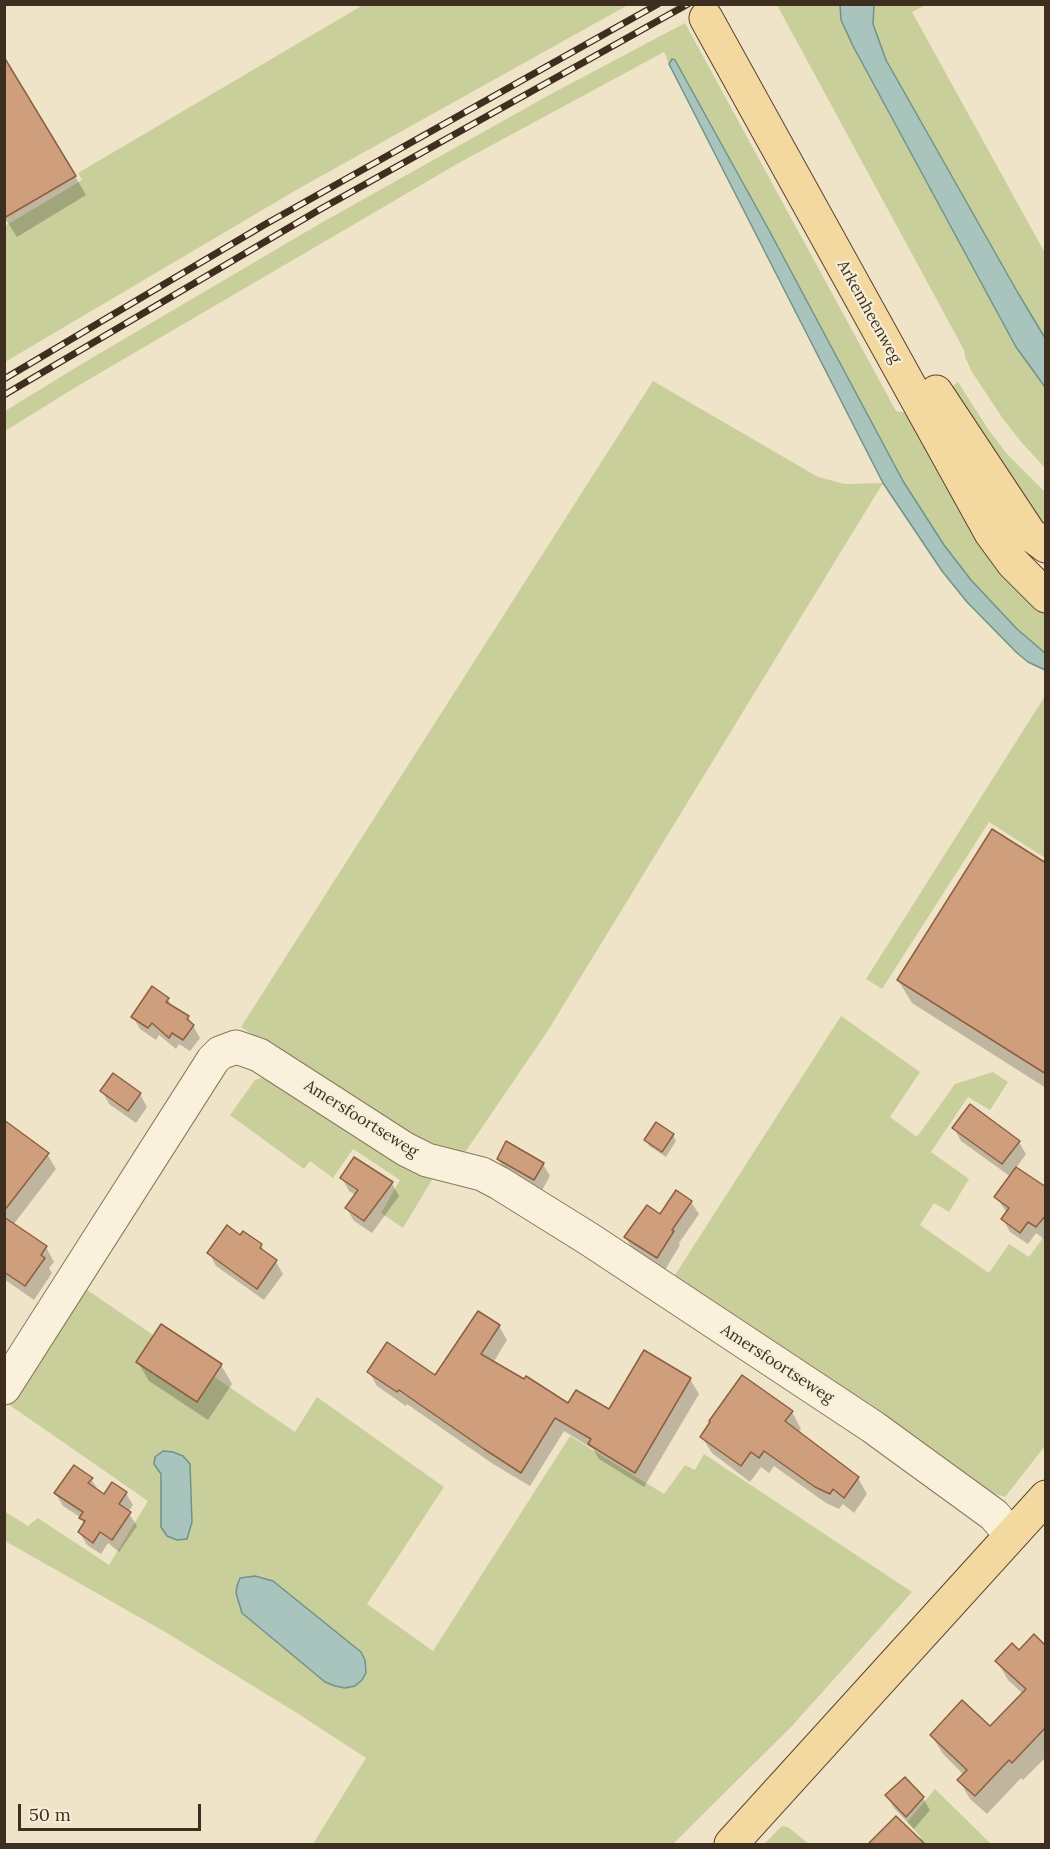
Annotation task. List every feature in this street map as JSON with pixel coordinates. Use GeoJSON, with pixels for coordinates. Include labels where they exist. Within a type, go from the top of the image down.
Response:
{"type":"FeatureCollection","features":[{"type":"Feature","properties":{"kind":"main road","name":"Arkemheenweg"},"geometry":{"type":"LineString","coordinates":[[715,11],[938,396],[1030,534],[1046,546]]}},
{"type":"Feature","properties":{"kind":"main road","name":"Arkemheenweg"},"geometry":{"type":"LineString","coordinates":[[715,11],[991,533],[1013,563],[1046,596]]}},
{"type":"Feature","properties":{"kind":"main road"},"geometry":{"type":"LineString","coordinates":[[731,1845],[1046,1497]]}},
{"type":"Feature","properties":{"kind":"street","name":"Amersfoortseweg"},"geometry":{"type":"LineString","coordinates":[[4,1388],[213,1060],[220,1053],[236,1047],[260,1055],[405,1149],[427,1160],[482,1174],[579,1232],[873,1427],[994,1515],[1011,1535]]}},
{"type":"Feature","properties":{"kind":"green space"},"geometry":{"type":"Polygon","coordinates":[[[363,5],[628,5],[298,189],[5,362],[5,226],[82,180],[78,173],[363,5]]]}},
{"type":"Feature","properties":{"kind":"green space"},"geometry":{"type":"Polygon","coordinates":[[[777,5],[840,5],[841,20],[853,46],[1016,347],[1045,387],[1045,468],[1003,419],[972,372],[964,350],[777,5]]]}},
{"type":"Feature","properties":{"kind":"green space"},"geometry":{"type":"Polygon","coordinates":[[[874,5],[926,5],[912,12],[1045,253],[1045,338],[886,60],[873,24],[874,5]]]}},
{"type":"Feature","properties":{"kind":"green space"},"geometry":{"type":"Polygon","coordinates":[[[685,23],[896,411],[908,413],[1045,607],[1045,653],[1017,629],[971,580],[944,545],[903,481],[675,60],[670,61],[669,64],[664,52],[457,164],[5,431],[5,411],[85,362],[321,223],[551,94],[685,23]]]}},
{"type":"Feature","properties":{"kind":"green space"},"geometry":{"type":"Polygon","coordinates":[[[653,381],[818,477],[845,484],[883,483],[547,1032],[466,1151],[460,1155],[405,1139],[241,1027],[653,381]]]}},
{"type":"Feature","properties":{"kind":"green space"},"geometry":{"type":"Polygon","coordinates":[[[958,382],[1007,454],[1045,492],[1045,527],[1036,521],[950,388],[958,382]]]}},
{"type":"Feature","properties":{"kind":"green space"},"geometry":{"type":"Polygon","coordinates":[[[1045,696],[1045,858],[989,822],[882,989],[866,979],[1045,696]]]}},
{"type":"Feature","properties":{"kind":"green space"},"geometry":{"type":"Polygon","coordinates":[[[841,1016],[920,1072],[890,1117],[917,1137],[955,1084],[993,1072],[1008,1082],[990,1110],[968,1097],[931,1152],[969,1179],[949,1212],[934,1203],[920,1225],[989,1273],[1009,1244],[1029,1257],[1045,1235],[1045,1446],[1005,1497],[971,1487],[668,1283],[841,1016]]]}},
{"type":"Feature","properties":{"kind":"green space"},"geometry":{"type":"Polygon","coordinates":[[[269,1078],[438,1170],[403,1228],[381,1213],[400,1180],[353,1149],[333,1178],[310,1161],[304,1169],[230,1115],[255,1080],[269,1078]]]}},
{"type":"Feature","properties":{"kind":"green space"},"geometry":{"type":"Polygon","coordinates":[[[80,1285],[295,1432],[317,1397],[444,1487],[367,1604],[433,1651],[570,1436],[664,1494],[685,1465],[695,1470],[704,1454],[912,1592],[792,1726],[673,1844],[313,1844],[366,1758],[167,1633],[5,1541],[4,1511],[28,1526],[38,1518],[109,1565],[148,1501],[8,1404],[80,1285]],[[255,1576],[240,1578],[361,1652],[255,1576]]]}},
{"type":"Feature","properties":{"kind":"green space"},"geometry":{"type":"Polygon","coordinates":[[[935,1789],[991,1844],[914,1844],[921,1837],[907,1822],[935,1789]]]}},
{"type":"Feature","properties":{"kind":"green space"},"geometry":{"type":"Polygon","coordinates":[[[782,1826],[788,1827],[809,1844],[764,1844],[782,1826]]]}},
{"type":"Feature","properties":{"kind":"water"},"geometry":{"type":"Polygon","coordinates":[[[840,5],[874,5],[873,24],[886,60],[1045,338],[1045,387],[1016,347],[853,46],[841,20],[840,5]]]}},
{"type":"Feature","properties":{"kind":"water"},"geometry":{"type":"Polygon","coordinates":[[[672,59],[675,60],[770,232],[903,481],[944,545],[971,580],[1017,629],[1045,653],[1045,670],[1028,662],[1017,653],[967,602],[942,571],[883,483],[669,64],[672,59]]]}},
{"type":"Feature","properties":{"kind":"water"},"geometry":{"type":"Polygon","coordinates":[[[163,1451],[183,1456],[190,1464],[192,1522],[187,1539],[177,1540],[167,1536],[161,1527],[161,1474],[154,1464],[155,1457],[163,1451]]]}},
{"type":"Feature","properties":{"kind":"water"},"geometry":{"type":"Polygon","coordinates":[[[255,1576],[273,1581],[361,1652],[365,1660],[366,1673],[362,1680],[355,1686],[345,1688],[325,1682],[242,1613],[236,1593],[237,1586],[240,1578],[255,1576]]]}},
{"type":"Feature","properties":{"kind":"building"},"geometry":{"type":"Polygon","coordinates":[[[4,57],[76,176],[4,218],[4,57]]]}},
{"type":"Feature","properties":{"kind":"building"},"geometry":{"type":"Polygon","coordinates":[[[992,829],[1046,863],[1046,1074],[897,980],[992,829]]]}},
{"type":"Feature","properties":{"kind":"building"},"geometry":{"type":"Polygon","coordinates":[[[152,986],[169,998],[166,1002],[189,1016],[187,1019],[194,1025],[183,1040],[172,1033],[169,1038],[152,1023],[148,1028],[131,1017],[152,986]]]}},
{"type":"Feature","properties":{"kind":"building"},"geometry":{"type":"Polygon","coordinates":[[[113,1073],[141,1093],[128,1111],[100,1091],[113,1073]]]}},
{"type":"Feature","properties":{"kind":"building"},"geometry":{"type":"Polygon","coordinates":[[[970,1104],[1020,1141],[1002,1164],[952,1128],[970,1104]]]}},
{"type":"Feature","properties":{"kind":"building"},"geometry":{"type":"Polygon","coordinates":[[[4,1120],[49,1153],[4,1211],[4,1120]]]}},
{"type":"Feature","properties":{"kind":"building"},"geometry":{"type":"Polygon","coordinates":[[[656,1122],[674,1134],[662,1152],[644,1140],[656,1122]]]}},
{"type":"Feature","properties":{"kind":"building"},"geometry":{"type":"Polygon","coordinates":[[[506,1141],[544,1163],[534,1180],[497,1159],[506,1141]]]}},
{"type":"Feature","properties":{"kind":"building"},"geometry":{"type":"Polygon","coordinates":[[[354,1157],[393,1182],[364,1221],[345,1208],[358,1190],[340,1178],[354,1157]]]}},
{"type":"Feature","properties":{"kind":"building"},"geometry":{"type":"Polygon","coordinates":[[[1016,1167],[1046,1187],[1046,1215],[1036,1227],[1028,1222],[1020,1233],[1001,1219],[1009,1208],[994,1197],[1016,1167]]]}},
{"type":"Feature","properties":{"kind":"building"},"geometry":{"type":"Polygon","coordinates":[[[676,1190],[692,1201],[672,1230],[674,1231],[657,1258],[624,1237],[647,1205],[660,1214],[676,1190]]]}},
{"type":"Feature","properties":{"kind":"building"},"geometry":{"type":"Polygon","coordinates":[[[4,1217],[47,1246],[41,1255],[45,1258],[25,1286],[4,1272],[4,1217]]]}},
{"type":"Feature","properties":{"kind":"building"},"geometry":{"type":"Polygon","coordinates":[[[227,1225],[240,1235],[243,1231],[262,1244],[260,1248],[277,1260],[257,1289],[207,1253],[227,1225]]]}},
{"type":"Feature","properties":{"kind":"building"},"geometry":{"type":"Polygon","coordinates":[[[478,1311],[500,1325],[481,1354],[524,1379],[526,1376],[568,1403],[576,1390],[609,1409],[644,1350],[691,1378],[635,1473],[588,1444],[591,1439],[555,1418],[521,1473],[399,1390],[397,1392],[367,1372],[387,1342],[435,1375],[478,1311]]]}},
{"type":"Feature","properties":{"kind":"building"},"geometry":{"type":"Polygon","coordinates":[[[161,1324],[222,1364],[197,1402],[136,1362],[161,1324]]]}},
{"type":"Feature","properties":{"kind":"building"},"geometry":{"type":"Polygon","coordinates":[[[742,1375],[793,1411],[785,1421],[859,1477],[844,1498],[833,1489],[830,1494],[815,1487],[764,1451],[759,1458],[751,1452],[741,1466],[700,1437],[742,1375]]]}},
{"type":"Feature","properties":{"kind":"building"},"geometry":{"type":"Polygon","coordinates":[[[74,1465],[93,1478],[88,1483],[104,1494],[112,1482],[127,1492],[119,1504],[131,1512],[112,1540],[100,1532],[93,1543],[78,1532],[85,1521],[79,1518],[83,1512],[54,1493],[74,1465]]]}},
{"type":"Feature","properties":{"kind":"building"},"geometry":{"type":"Polygon","coordinates":[[[1034,1634],[1046,1646],[1046,1727],[1012,1763],[1009,1760],[975,1796],[957,1780],[967,1770],[930,1735],[962,1700],[990,1726],[1026,1689],[995,1661],[1012,1643],[1019,1650],[1034,1634]]]}},
{"type":"Feature","properties":{"kind":"building"},"geometry":{"type":"Polygon","coordinates":[[[905,1777],[924,1797],[906,1817],[885,1795],[905,1777]]]}},
{"type":"Feature","properties":{"kind":"building"},"geometry":{"type":"Polygon","coordinates":[[[896,1816],[926,1845],[867,1845],[896,1816]]]}},
{"type":"Feature","properties":{"kind":"railway"},"geometry":{"type":"LineString","coordinates":[[4,379],[264,225],[658,4]]}},
{"type":"Feature","properties":{"kind":"railway"},"geometry":{"type":"LineString","coordinates":[[4,395],[319,210],[688,4]]}}]}
